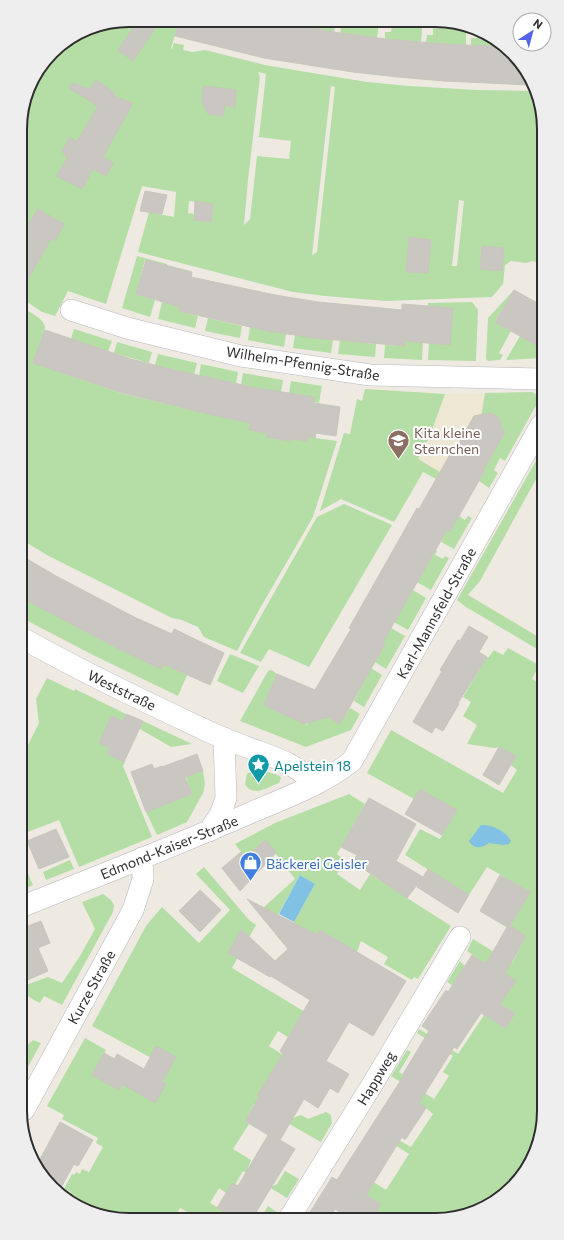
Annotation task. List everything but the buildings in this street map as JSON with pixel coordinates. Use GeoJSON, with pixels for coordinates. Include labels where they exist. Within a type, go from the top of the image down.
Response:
{"type":"FeatureCollection","features":[{"type":"Feature","properties":{"kind":"street","name":"Wilhelm-Pfennig-Straße"},"geometry":{"type":"LineString","coordinates":[[71,310],[127,328],[241,356],[370,375],[537,379]]}},
{"type":"Feature","properties":{"kind":"street","name":"Karl-Mannsfeld-Straße"},"geometry":{"type":"LineString","coordinates":[[314,785],[338,772],[352,761],[537,432]]}},
{"type":"Feature","properties":{"kind":"street","name":"Weststraße"},"geometry":{"type":"LineString","coordinates":[[27,641],[70,665],[224,738],[297,768],[308,777],[314,785]]}},
{"type":"Feature","properties":{"kind":"street"},"geometry":{"type":"LineString","coordinates":[[209,831],[220,815],[226,798],[224,738]]}},
{"type":"Feature","properties":{"kind":"street","name":"Edmond-Kaiser-Straße"},"geometry":{"type":"LineString","coordinates":[[27,904],[209,831],[314,785]]}},
{"type":"Feature","properties":{"kind":"street","name":"Kurze Straße"},"geometry":{"type":"LineString","coordinates":[[27,1104],[133,910],[143,879],[142,858]]}},
{"type":"Feature","properties":{"kind":"street","name":"Happweg"},"geometry":{"type":"LineString","coordinates":[[292,1213],[375,1080],[460,937]]}},
{"type":"Feature","properties":{"kind":"shaded area","name":"Kita kleine Sternchen"},"geometry":{"type":"Polygon","coordinates":[[[365,389],[445,394],[485,393],[481,417],[475,414],[454,452],[452,451],[436,479],[423,472],[396,520],[341,496],[365,389]]]}},
{"type":"Feature","properties":{"kind":"green space"},"geometry":{"type":"Polygon","coordinates":[[[178,27],[171,48],[172,49],[174,43],[184,45],[183,50],[192,52],[205,50],[265,65],[367,82],[477,90],[529,91],[534,103],[537,129],[537,263],[532,261],[526,263],[511,261],[505,265],[503,284],[492,297],[386,301],[293,292],[138,252],[149,212],[174,217],[176,192],[142,186],[106,304],[68,291],[55,316],[42,312],[27,302],[27,122],[30,103],[44,72],[52,62],[72,44],[90,35],[103,30],[116,28],[178,27]],[[258,72],[260,77],[244,225],[250,219],[257,156],[289,159],[291,141],[259,137],[266,74],[258,72]],[[331,86],[312,255],[317,252],[335,87],[331,86]],[[459,200],[452,266],[457,266],[464,201],[459,200]],[[189,201],[188,213],[194,214],[194,220],[211,222],[213,204],[189,201]]]}},
{"type":"Feature","properties":{"kind":"green space"},"geometry":{"type":"Polygon","coordinates":[[[303,27],[335,27],[334,32],[303,27]]]}},
{"type":"Feature","properties":{"kind":"green space"},"geometry":{"type":"Polygon","coordinates":[[[341,27],[378,27],[377,38],[340,33],[341,27]]]}},
{"type":"Feature","properties":{"kind":"green space"},"geometry":{"type":"Polygon","coordinates":[[[392,27],[422,28],[421,42],[385,39],[385,32],[391,32],[392,27]]]}},
{"type":"Feature","properties":{"kind":"green space"},"geometry":{"type":"Polygon","coordinates":[[[433,28],[466,32],[466,45],[426,43],[427,35],[433,35],[433,28]]]}},
{"type":"Feature","properties":{"kind":"green space"},"geometry":{"type":"Polygon","coordinates":[[[477,36],[495,46],[471,45],[471,38],[477,38],[477,36]]]}},
{"type":"Feature","properties":{"kind":"green space"},"geometry":{"type":"Polygon","coordinates":[[[137,256],[167,264],[167,266],[145,260],[136,294],[155,300],[150,317],[122,308],[137,256]]]}},
{"type":"Feature","properties":{"kind":"green space"},"geometry":{"type":"Polygon","coordinates":[[[514,290],[495,321],[511,331],[499,353],[503,355],[500,360],[488,361],[486,359],[488,318],[514,290]]]}},
{"type":"Feature","properties":{"kind":"green space"},"geometry":{"type":"Polygon","coordinates":[[[162,302],[180,307],[179,311],[198,316],[195,328],[158,319],[162,302]]]}},
{"type":"Feature","properties":{"kind":"green space"},"geometry":{"type":"Polygon","coordinates":[[[472,302],[478,310],[476,361],[428,360],[429,343],[450,344],[453,308],[428,306],[428,303],[472,302]]]}},
{"type":"Feature","properties":{"kind":"green space"},"geometry":{"type":"Polygon","coordinates":[[[27,310],[37,316],[44,324],[45,328],[34,363],[121,393],[251,423],[250,430],[267,433],[266,437],[290,441],[291,437],[297,440],[307,441],[308,437],[337,441],[313,517],[237,651],[204,637],[198,627],[182,620],[172,618],[47,555],[27,543],[27,310]]]}},
{"type":"Feature","properties":{"kind":"green space"},"geometry":{"type":"Polygon","coordinates":[[[208,318],[242,326],[240,338],[205,331],[208,318]]]}},
{"type":"Feature","properties":{"kind":"green space"},"geometry":{"type":"Polygon","coordinates":[[[250,327],[286,334],[284,347],[248,340],[250,327]]]}},
{"type":"Feature","properties":{"kind":"green space"},"geometry":{"type":"Polygon","coordinates":[[[74,329],[112,341],[108,352],[71,339],[74,329]]]}},
{"type":"Feature","properties":{"kind":"green space"},"geometry":{"type":"Polygon","coordinates":[[[295,335],[333,340],[331,353],[293,348],[295,335]]]}},
{"type":"Feature","properties":{"kind":"green space"},"geometry":{"type":"Polygon","coordinates":[[[520,336],[537,345],[537,358],[506,360],[520,336]]]}},
{"type":"Feature","properties":{"kind":"green space"},"geometry":{"type":"Polygon","coordinates":[[[340,340],[376,344],[375,357],[338,354],[340,340]]]}},
{"type":"Feature","properties":{"kind":"green space"},"geometry":{"type":"Polygon","coordinates":[[[406,341],[423,342],[422,360],[384,358],[385,345],[405,346],[406,341]]]}},
{"type":"Feature","properties":{"kind":"green space"},"geometry":{"type":"Polygon","coordinates":[[[117,342],[152,352],[149,363],[114,353],[117,342]]]}},
{"type":"Feature","properties":{"kind":"green space"},"geometry":{"type":"Polygon","coordinates":[[[158,354],[197,363],[194,375],[155,365],[158,354]]]}},
{"type":"Feature","properties":{"kind":"green space"},"geometry":{"type":"Polygon","coordinates":[[[201,364],[238,372],[236,384],[199,376],[201,364]]]}},
{"type":"Feature","properties":{"kind":"green space"},"geometry":{"type":"Polygon","coordinates":[[[243,373],[283,380],[281,392],[241,385],[243,373]]]}},
{"type":"Feature","properties":{"kind":"green space"},"geometry":{"type":"Polygon","coordinates":[[[291,381],[322,386],[319,403],[314,402],[314,397],[289,393],[291,381]]]}},
{"type":"Feature","properties":{"kind":"green space","name":"Kita kleine Sternchen"},"geometry":{"type":"Polygon","coordinates":[[[365,389],[445,394],[429,438],[418,459],[440,472],[436,479],[423,472],[394,522],[341,499],[320,511],[344,433],[350,434],[357,399],[362,401],[365,389]]]}},
{"type":"Feature","properties":{"kind":"green space"},"geometry":{"type":"Polygon","coordinates":[[[532,392],[537,395],[537,404],[505,461],[500,458],[494,470],[498,473],[489,488],[479,481],[485,471],[483,470],[505,432],[500,428],[500,421],[496,415],[488,413],[481,417],[485,393],[532,392]]]}},
{"type":"Feature","properties":{"kind":"green space"},"geometry":{"type":"Polygon","coordinates":[[[537,459],[537,477],[480,581],[468,595],[537,636],[537,649],[466,607],[457,600],[537,459]]]}},
{"type":"Feature","properties":{"kind":"green space"},"geometry":{"type":"Polygon","coordinates":[[[344,504],[392,525],[309,667],[269,649],[261,662],[240,653],[317,517],[344,504]]]}},
{"type":"Feature","properties":{"kind":"green space"},"geometry":{"type":"Polygon","coordinates":[[[459,516],[465,520],[468,516],[472,518],[454,549],[441,542],[447,530],[459,516]]]}},
{"type":"Feature","properties":{"kind":"green space"},"geometry":{"type":"Polygon","coordinates":[[[436,550],[435,555],[443,559],[445,556],[449,558],[431,590],[417,582],[436,550]]]}},
{"type":"Feature","properties":{"kind":"green space"},"geometry":{"type":"Polygon","coordinates":[[[413,590],[426,598],[408,630],[394,622],[413,590]]]}},
{"type":"Feature","properties":{"kind":"green space"},"geometry":{"type":"Polygon","coordinates":[[[27,601],[119,649],[161,668],[163,664],[187,675],[178,696],[93,655],[27,621],[27,601]]]}},
{"type":"Feature","properties":{"kind":"green space"},"geometry":{"type":"Polygon","coordinates":[[[391,628],[405,636],[386,669],[375,662],[385,644],[383,643],[391,628]]]}},
{"type":"Feature","properties":{"kind":"green space"},"geometry":{"type":"Polygon","coordinates":[[[508,648],[537,664],[537,669],[532,679],[537,682],[537,1118],[535,1131],[532,1144],[520,1168],[502,1188],[492,1196],[461,1210],[448,1212],[375,1213],[381,1204],[354,1187],[350,1167],[386,1190],[409,1154],[395,1145],[399,1140],[411,1147],[433,1114],[398,1090],[402,1083],[391,1076],[407,1050],[411,1052],[399,1072],[415,1081],[412,1085],[434,1099],[449,1076],[443,1072],[453,1056],[417,1033],[419,1029],[458,1054],[484,1015],[506,1028],[515,1013],[488,996],[483,1005],[447,982],[460,961],[465,966],[515,981],[488,962],[486,964],[467,951],[473,939],[512,963],[526,936],[510,926],[530,892],[487,867],[469,895],[405,855],[420,829],[440,839],[457,810],[420,789],[414,799],[367,773],[391,730],[503,793],[517,770],[511,765],[516,756],[499,747],[495,748],[467,744],[477,725],[463,716],[471,702],[463,697],[487,657],[488,658],[494,650],[503,655],[508,648]]]}},
{"type":"Feature","properties":{"kind":"green space"},"geometry":{"type":"Polygon","coordinates":[[[230,654],[259,666],[243,693],[217,681],[230,654]]]}},
{"type":"Feature","properties":{"kind":"green space"},"geometry":{"type":"Polygon","coordinates":[[[371,668],[382,675],[364,707],[354,701],[371,668]]]}},
{"type":"Feature","properties":{"kind":"green space"},"geometry":{"type":"Polygon","coordinates":[[[272,670],[277,674],[264,705],[307,725],[311,717],[317,720],[322,719],[324,715],[340,724],[350,708],[360,714],[351,730],[306,747],[240,721],[268,671],[272,670]]]}},
{"type":"Feature","properties":{"kind":"green space"},"geometry":{"type":"Polygon","coordinates":[[[47,678],[74,691],[75,689],[126,714],[123,721],[111,716],[99,743],[110,748],[108,754],[125,762],[123,766],[152,837],[79,867],[59,820],[27,832],[27,747],[39,723],[36,699],[47,678]]]}},
{"type":"Feature","properties":{"kind":"green space"},"geometry":{"type":"Polygon","coordinates":[[[143,721],[192,744],[171,747],[140,729],[143,721]]]}},
{"type":"Feature","properties":{"kind":"green space"},"geometry":{"type":"Polygon","coordinates":[[[253,769],[259,769],[280,776],[281,778],[279,783],[266,789],[256,791],[248,788],[245,784],[247,774],[253,769]]]}},
{"type":"Feature","properties":{"kind":"green space"},"geometry":{"type":"Polygon","coordinates":[[[203,771],[205,785],[203,793],[187,822],[157,835],[146,812],[192,794],[186,777],[203,771]]]}},
{"type":"Feature","properties":{"kind":"green space"},"geometry":{"type":"Polygon","coordinates":[[[349,794],[365,804],[337,854],[345,861],[337,874],[360,890],[370,874],[451,926],[418,979],[414,977],[412,980],[384,964],[388,957],[361,941],[357,952],[320,930],[306,952],[294,922],[315,884],[300,875],[278,915],[263,908],[295,879],[266,841],[245,857],[235,844],[275,823],[349,794]]]}},
{"type":"Feature","properties":{"kind":"green space"},"geometry":{"type":"Polygon","coordinates":[[[70,860],[74,869],[46,880],[43,872],[70,860]]]}},
{"type":"Feature","properties":{"kind":"green space"},"geometry":{"type":"Polygon","coordinates":[[[204,867],[249,920],[256,925],[232,968],[335,1030],[300,1018],[288,1037],[278,1031],[269,1046],[283,1055],[258,1096],[293,1118],[301,1115],[308,1119],[326,1112],[331,1115],[332,1123],[321,1142],[254,1104],[245,1121],[249,1124],[233,1149],[251,1160],[248,1168],[250,1173],[273,1186],[277,1184],[285,1171],[299,1179],[287,1198],[243,1171],[235,1185],[226,1193],[219,1188],[210,1203],[227,1213],[189,1213],[180,1208],[177,1213],[129,1213],[96,1208],[72,1196],[70,1194],[71,1192],[64,1189],[72,1174],[74,1175],[76,1172],[80,1174],[82,1169],[89,1172],[103,1147],[96,1143],[98,1138],[62,1119],[64,1115],[47,1106],[85,1038],[106,1050],[93,1075],[119,1090],[125,1079],[148,1084],[142,1095],[155,1103],[162,1082],[170,1068],[92,1026],[146,926],[162,907],[199,943],[230,910],[196,874],[204,867]]]}},
{"type":"Feature","properties":{"kind":"green space"},"geometry":{"type":"Polygon","coordinates":[[[27,871],[33,885],[27,888],[27,871]]]}},
{"type":"Feature","properties":{"kind":"green space"},"geometry":{"type":"Polygon","coordinates":[[[103,894],[111,900],[114,905],[113,912],[62,1005],[44,996],[40,1003],[27,994],[27,985],[48,977],[62,983],[80,956],[95,929],[82,902],[103,894]]]}},
{"type":"Feature","properties":{"kind":"green space"},"geometry":{"type":"Polygon","coordinates":[[[33,1040],[41,1043],[27,1069],[27,1045],[33,1040]]]}},
{"type":"Feature","properties":{"kind":"green space"},"geometry":{"type":"Polygon","coordinates":[[[268,1206],[278,1213],[264,1213],[268,1206]]]}},
{"type":"Feature","properties":{"kind":"water"},"geometry":{"type":"Polygon","coordinates":[[[481,825],[489,826],[502,831],[511,841],[509,844],[503,845],[489,843],[481,847],[473,846],[469,841],[481,825]]]}},
{"type":"Feature","properties":{"kind":"water"},"geometry":{"type":"Polygon","coordinates":[[[300,875],[315,884],[294,922],[279,914],[300,875]]]}},
{"type":"Feature","properties":{"kind":"place","name":"Kita kleine Sternchen"},"geometry":{"type":"Point","coordinates":[398,460]}},
{"type":"Feature","properties":{"kind":"place","name":"Apelstein 18"},"geometry":{"type":"Point","coordinates":[259,784]}},
{"type":"Feature","properties":{"kind":"place","name":"Bäckerei Geisler"},"geometry":{"type":"Point","coordinates":[250,882]}}]}
